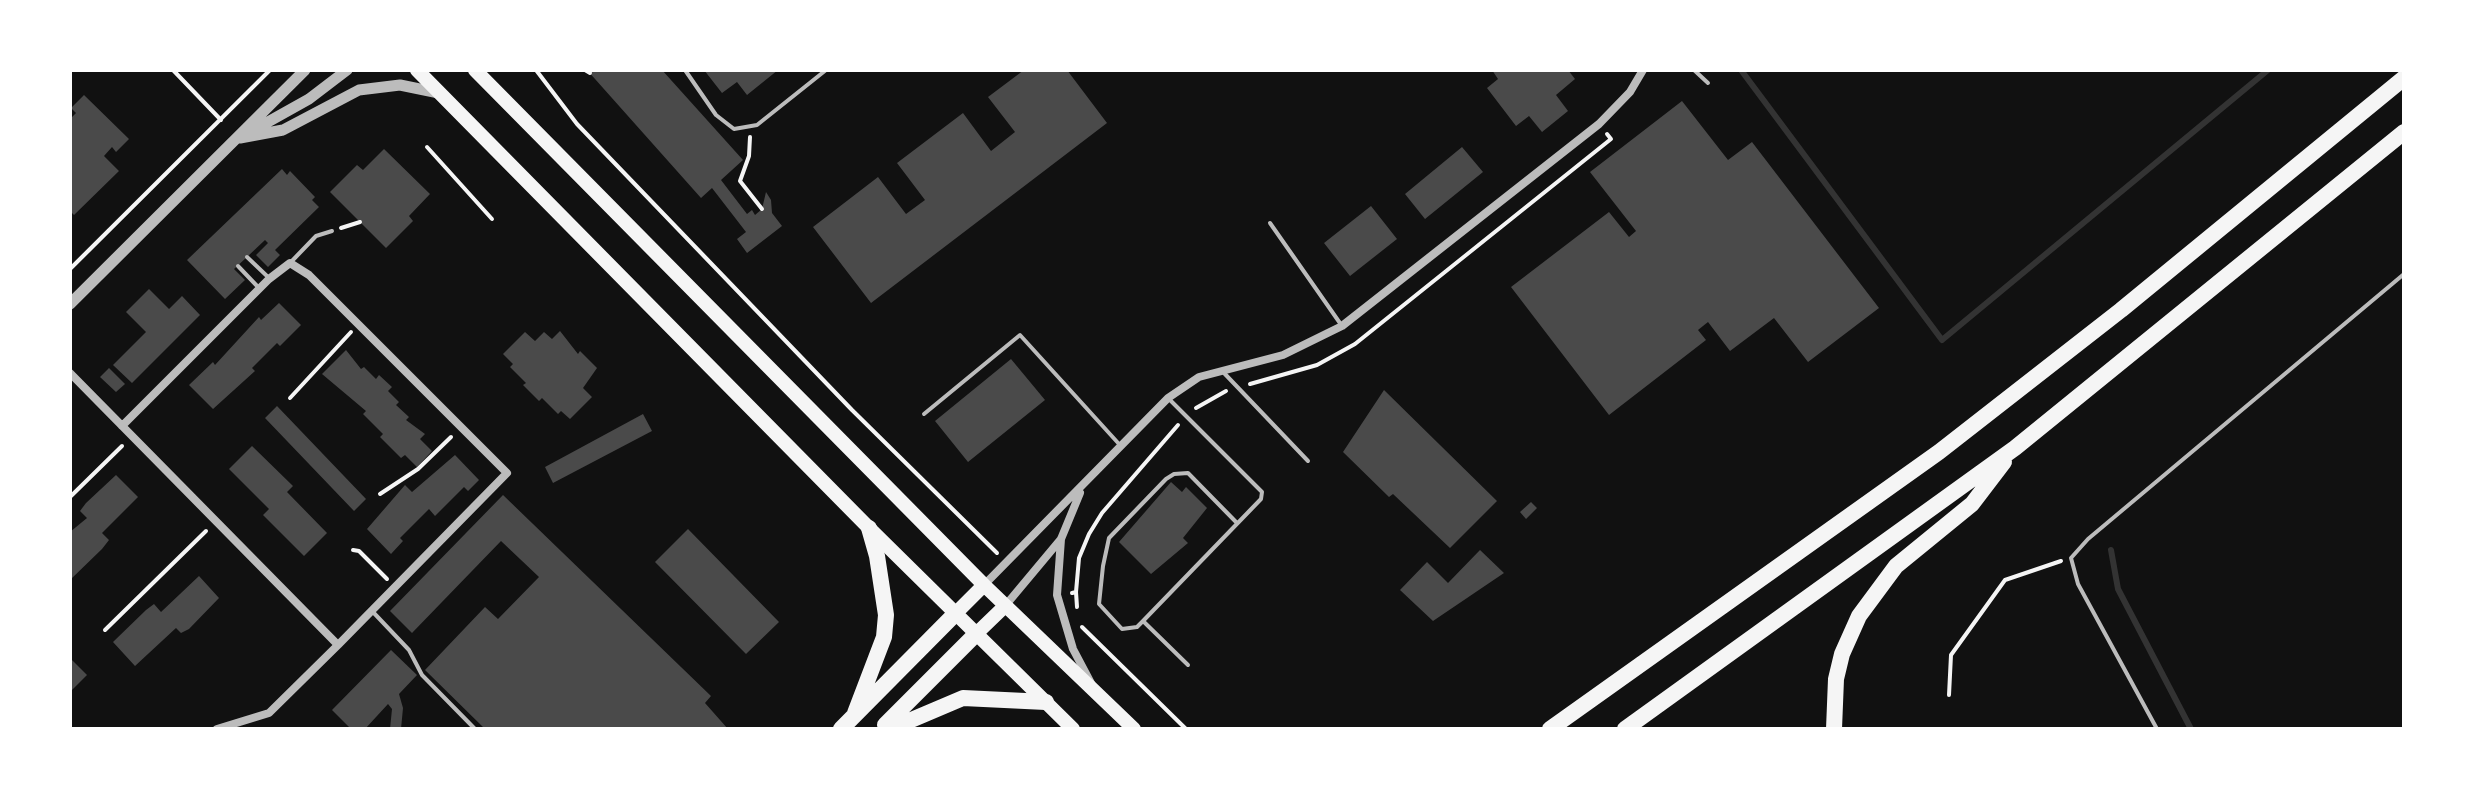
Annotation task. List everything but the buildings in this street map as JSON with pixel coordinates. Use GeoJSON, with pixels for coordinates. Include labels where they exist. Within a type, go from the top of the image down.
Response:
{"type":"FeatureCollection","features":[{"type":"Feature","properties":{"kind":"highway"},"geometry":{"type":"LineString","coordinates":[[1550,729],[1939,452],[2121,310],[2404,78]]}},
{"type":"Feature","properties":{"kind":"highway"},"geometry":{"type":"LineString","coordinates":[[1625,729],[2015,448],[2404,132]]}},
{"type":"Feature","properties":{"kind":"highway"},"geometry":{"type":"LineString","coordinates":[[1834,729],[1836,679],[1842,654],[1859,616],[1896,566],[1972,504],[2015,448]]}},
{"type":"Feature","properties":{"kind":"highway"},"geometry":{"type":"LineString","coordinates":[[855,713],[884,637],[886,615],[877,556],[869,528]]}},
{"type":"Feature","properties":{"kind":"highway"},"geometry":{"type":"LineString","coordinates":[[841,729],[956,613]]}},
{"type":"Feature","properties":{"kind":"highway"},"geometry":{"type":"LineString","coordinates":[[881,729],[977,633]]}},
{"type":"Feature","properties":{"kind":"highway"},"geometry":{"type":"LineString","coordinates":[[890,729],[963,698],[1046,702]]}},
{"type":"Feature","properties":{"kind":"main road"},"geometry":{"type":"LineString","coordinates":[[417,70],[869,528],[1073,729]]}},
{"type":"Feature","properties":{"kind":"main road"},"geometry":{"type":"LineString","coordinates":[[475,70],[984,585],[1134,729]]}},
{"type":"Feature","properties":{"kind":"main road"},"geometry":{"type":"LineString","coordinates":[[956,613],[984,585]]}},
{"type":"Feature","properties":{"kind":"main road"},"geometry":{"type":"LineString","coordinates":[[977,633],[1005,606]]}},
{"type":"Feature","properties":{"kind":"street"},"geometry":{"type":"LineString","coordinates":[[70,304],[239,139],[303,70]]}},
{"type":"Feature","properties":{"kind":"street"},"geometry":{"type":"LineString","coordinates":[[239,139],[309,99],[347,70]]}},
{"type":"Feature","properties":{"kind":"street"},"geometry":{"type":"LineString","coordinates":[[488,70],[496,91]]}},
{"type":"Feature","properties":{"kind":"street"},"geometry":{"type":"LineString","coordinates":[[984,585],[1168,398],[1199,377],[1283,355],[1313,344],[1342,326],[1599,124],[1630,92],[1643,70]]}},
{"type":"Feature","properties":{"kind":"street"},"geometry":{"type":"LineString","coordinates":[[239,139],[283,130],[359,90],[400,85],[440,93]]}},
{"type":"Feature","properties":{"kind":"street"},"geometry":{"type":"LineString","coordinates":[[122,426],[269,279],[290,263],[309,275],[507,473],[269,713],[246,725],[217,729]]}},
{"type":"Feature","properties":{"kind":"street"},"geometry":{"type":"LineString","coordinates":[[70,373],[338,645]]}},
{"type":"Feature","properties":{"kind":"street"},"geometry":{"type":"LineString","coordinates":[[1081,488],[1061,539],[1057,595],[1073,649],[1097,694]]}},
{"type":"Feature","properties":{"kind":"street"},"geometry":{"type":"LineString","coordinates":[[1005,606],[1061,539]]}},
{"type":"Feature","properties":{"kind":"lane"},"geometry":{"type":"LineString","coordinates":[[685,70],[716,115],[734,129],[757,125],[826,70]]}},
{"type":"Feature","properties":{"kind":"lane"},"geometry":{"type":"LineString","coordinates":[[1694,70],[1708,83]]}},
{"type":"Feature","properties":{"kind":"lane"},"geometry":{"type":"LineString","coordinates":[[1270,223],[1342,326]]}},
{"type":"Feature","properties":{"kind":"lane"},"geometry":{"type":"LineString","coordinates":[[290,263],[316,236],[332,231]]}},
{"type":"Feature","properties":{"kind":"lane"},"geometry":{"type":"LineString","coordinates":[[247,257],[269,279]]}},
{"type":"Feature","properties":{"kind":"lane"},"geometry":{"type":"LineString","coordinates":[[238,266],[260,289]]}},
{"type":"Feature","properties":{"kind":"lane"},"geometry":{"type":"LineString","coordinates":[[2157,729],[2078,584],[2071,558],[2088,539],[2404,274]]}},
{"type":"Feature","properties":{"kind":"lane"},"geometry":{"type":"LineString","coordinates":[[924,414],[1020,335],[1121,446]]}},
{"type":"Feature","properties":{"kind":"lane"},"geometry":{"type":"LineString","coordinates":[[1223,371],[1308,461]]}},
{"type":"Feature","properties":{"kind":"lane"},"geometry":{"type":"LineString","coordinates":[[1168,398],[1260,486],[1261,499],[1137,627],[1122,629],[1099,604],[1109,538],[1174,474],[1188,473],[1237,523]]}},
{"type":"Feature","properties":{"kind":"lane"},"geometry":{"type":"LineString","coordinates":[[372,611],[409,650],[422,675],[475,729]]}},
{"type":"Feature","properties":{"kind":"lane"},"geometry":{"type":"LineString","coordinates":[[1143,621],[1188,665]]}},
{"type":"Feature","properties":{"kind":"path"},"geometry":{"type":"LineString","coordinates":[[173,70],[221,120]]}},
{"type":"Feature","properties":{"kind":"path"},"geometry":{"type":"LineString","coordinates":[[70,269],[270,70]]}},
{"type":"Feature","properties":{"kind":"path"},"geometry":{"type":"LineString","coordinates":[[536,70],[577,124],[852,410],[1006,562]]}},
{"type":"Feature","properties":{"kind":"path"},"geometry":{"type":"LineString","coordinates":[[750,126],[749,156],[740,181],[762,209]]}},
{"type":"Feature","properties":{"kind":"path"},"geometry":{"type":"LineString","coordinates":[[427,147],[492,219]]}},
{"type":"Feature","properties":{"kind":"path"},"geometry":{"type":"LineString","coordinates":[[332,231],[360,222]]}},
{"type":"Feature","properties":{"kind":"path"},"geometry":{"type":"LineString","coordinates":[[290,398],[358,325]]}},
{"type":"Feature","properties":{"kind":"path"},"geometry":{"type":"LineString","coordinates":[[380,494],[418,469],[461,427]]}},
{"type":"Feature","properties":{"kind":"path"},"geometry":{"type":"LineString","coordinates":[[70,497],[132,436]]}},
{"type":"Feature","properties":{"kind":"path"},"geometry":{"type":"LineString","coordinates":[[105,630],[217,521]]}},
{"type":"Feature","properties":{"kind":"path"},"geometry":{"type":"LineString","coordinates":[[353,550],[359,551],[394,587]]}},
{"type":"Feature","properties":{"kind":"path"},"geometry":{"type":"LineString","coordinates":[[1949,695],[1951,655],[2005,580],[2071,558]]}},
{"type":"Feature","properties":{"kind":"path"},"geometry":{"type":"LineString","coordinates":[[1057,595],[1076,592],[1077,614]]}},
{"type":"Feature","properties":{"kind":"path"},"geometry":{"type":"LineString","coordinates":[[1080,623],[1186,729]]}},
{"type":"Feature","properties":{"kind":"waterway"},"geometry":{"type":"LineString","coordinates":[[1741,70],[1942,340],[2268,70]]}},
{"type":"Feature","properties":{"kind":"waterway"},"geometry":{"type":"LineString","coordinates":[[2111,550],[2118,589],[2191,729]]}}]}
